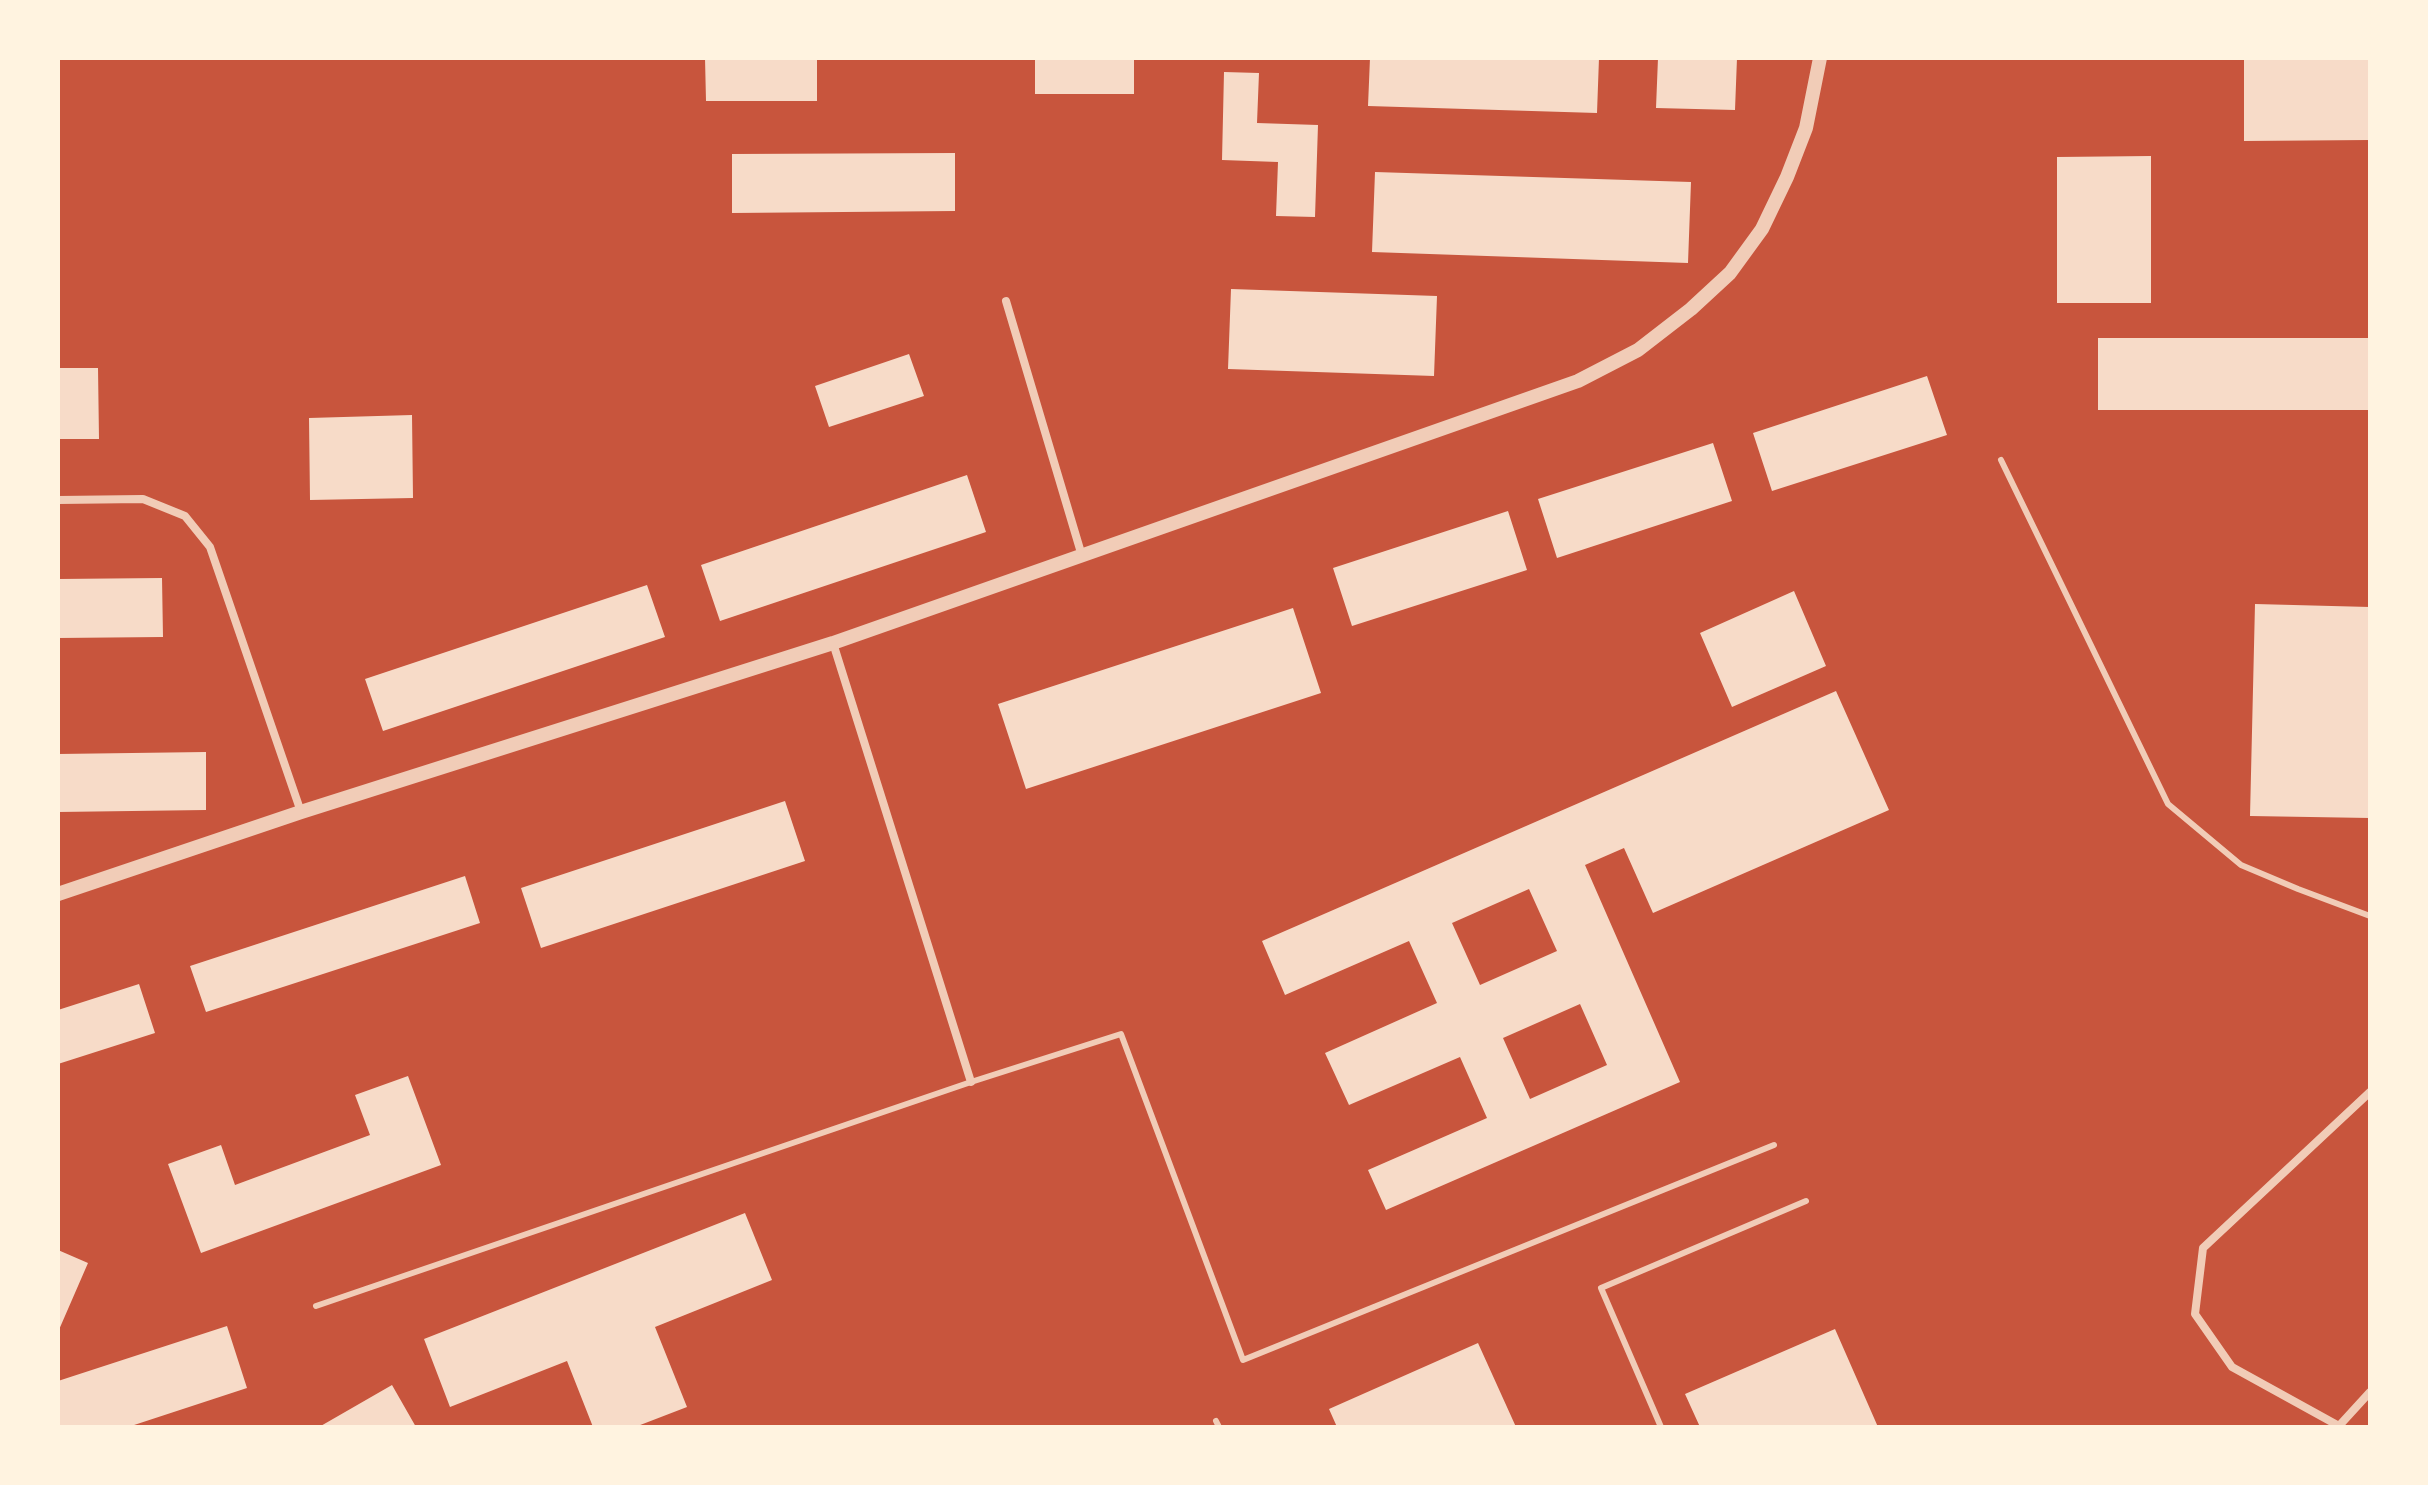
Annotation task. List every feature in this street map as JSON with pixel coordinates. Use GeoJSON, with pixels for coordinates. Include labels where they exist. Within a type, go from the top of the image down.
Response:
{"type":"FeatureCollection","features":[{"type":"Feature","properties":{"kind":"street"},"geometry":{"type":"LineString","coordinates":[[58,894],[301,812],[833,643],[1578,381],[1638,350],[1691,309],[1730,273],[1762,229],[1787,177],[1806,128],[1820,58]]}},
{"type":"Feature","properties":{"kind":"street"},"geometry":{"type":"LineString","coordinates":[[1006,301],[1082,556]]}},
{"type":"Feature","properties":{"kind":"street"},"geometry":{"type":"LineString","coordinates":[[58,500],[143,499],[185,516],[210,547],[301,812]]}},
{"type":"Feature","properties":{"kind":"street"},"geometry":{"type":"LineString","coordinates":[[833,643],[971,1082]]}},
{"type":"Feature","properties":{"kind":"street"},"geometry":{"type":"LineString","coordinates":[[2370,1092],[2203,1248],[2195,1314],[2232,1367],[2339,1426],[2370,1392]]}},
{"type":"Feature","properties":{"kind":"lane"},"geometry":{"type":"LineString","coordinates":[[2001,460],[2168,804],[2241,865],[2370,916]]}},
{"type":"Feature","properties":{"kind":"lane"},"geometry":{"type":"LineString","coordinates":[[316,1306],[971,1082],[1121,1034],[1243,1360],[1774,1145]]}},
{"type":"Feature","properties":{"kind":"lane"},"geometry":{"type":"LineString","coordinates":[[1661,1427],[1601,1288],[1806,1201]]}},
{"type":"Feature","properties":{"kind":"building"},"geometry":{"type":"Polygon","coordinates":[[[705,58],[817,58],[817,101],[706,101],[705,58]]]}},
{"type":"Feature","properties":{"kind":"building"},"geometry":{"type":"Polygon","coordinates":[[[1035,58],[1134,58],[1134,94],[1035,94],[1035,58]]]}},
{"type":"Feature","properties":{"kind":"building"},"geometry":{"type":"Polygon","coordinates":[[[1370,58],[1599,58],[1597,113],[1368,106],[1370,58]]]}},
{"type":"Feature","properties":{"kind":"building"},"geometry":{"type":"Polygon","coordinates":[[[1658,58],[1737,58],[1735,110],[1656,108],[1658,58]]]}},
{"type":"Feature","properties":{"kind":"building"},"geometry":{"type":"Polygon","coordinates":[[[2244,58],[2370,58],[2370,140],[2244,141],[2244,58]]]}},
{"type":"Feature","properties":{"kind":"building"},"geometry":{"type":"Polygon","coordinates":[[[1224,72],[1259,73],[1257,123],[1318,125],[1315,217],[1276,216],[1278,162],[1222,160],[1224,72]]]}},
{"type":"Feature","properties":{"kind":"building"},"geometry":{"type":"Polygon","coordinates":[[[955,153],[955,211],[732,213],[732,154],[955,153]]]}},
{"type":"Feature","properties":{"kind":"building"},"geometry":{"type":"Polygon","coordinates":[[[2151,156],[2151,303],[2057,303],[2057,157],[2151,156]]]}},
{"type":"Feature","properties":{"kind":"building"},"geometry":{"type":"Polygon","coordinates":[[[1375,172],[1691,182],[1688,263],[1372,252],[1375,172]]]}},
{"type":"Feature","properties":{"kind":"building"},"geometry":{"type":"Polygon","coordinates":[[[1231,289],[1437,296],[1434,376],[1228,369],[1231,289]]]}},
{"type":"Feature","properties":{"kind":"building"},"geometry":{"type":"Polygon","coordinates":[[[2098,338],[2370,338],[2370,410],[2098,410],[2098,338]]]}},
{"type":"Feature","properties":{"kind":"building"},"geometry":{"type":"Polygon","coordinates":[[[909,354],[924,396],[829,427],[815,386],[909,354]]]}},
{"type":"Feature","properties":{"kind":"building"},"geometry":{"type":"Polygon","coordinates":[[[58,368],[98,368],[99,439],[58,439],[58,368]]]}},
{"type":"Feature","properties":{"kind":"building"},"geometry":{"type":"Polygon","coordinates":[[[1927,376],[1947,435],[1772,491],[1753,433],[1927,376]]]}},
{"type":"Feature","properties":{"kind":"building"},"geometry":{"type":"Polygon","coordinates":[[[412,415],[413,498],[310,500],[309,418],[412,415]]]}},
{"type":"Feature","properties":{"kind":"building"},"geometry":{"type":"Polygon","coordinates":[[[1713,443],[1732,501],[1557,558],[1538,499],[1713,443]]]}},
{"type":"Feature","properties":{"kind":"building"},"geometry":{"type":"Polygon","coordinates":[[[967,475],[986,532],[720,621],[701,565],[967,475]]]}},
{"type":"Feature","properties":{"kind":"building"},"geometry":{"type":"Polygon","coordinates":[[[1508,511],[1527,570],[1352,626],[1333,568],[1508,511]]]}},
{"type":"Feature","properties":{"kind":"building"},"geometry":{"type":"Polygon","coordinates":[[[162,578],[163,637],[58,638],[58,579],[162,578]]]}},
{"type":"Feature","properties":{"kind":"building"},"geometry":{"type":"Polygon","coordinates":[[[647,585],[665,637],[383,731],[365,679],[647,585]]]}},
{"type":"Feature","properties":{"kind":"building"},"geometry":{"type":"Polygon","coordinates":[[[1794,591],[1826,666],[1732,707],[1700,633],[1794,591]]]}},
{"type":"Feature","properties":{"kind":"building"},"geometry":{"type":"Polygon","coordinates":[[[2255,604],[2370,607],[2370,818],[2250,816],[2255,604]]]}},
{"type":"Feature","properties":{"kind":"building"},"geometry":{"type":"Polygon","coordinates":[[[1293,608],[1321,693],[1026,789],[998,704],[1293,608]]]}},
{"type":"Feature","properties":{"kind":"building"},"geometry":{"type":"Polygon","coordinates":[[[1836,691],[1889,810],[1653,913],[1624,848],[1585,865],[1680,1082],[1386,1210],[1368,1170],[1487,1118],[1460,1057],[1349,1105],[1325,1053],[1437,1003],[1409,941],[1285,995],[1262,941],[1836,691]],[[1529,889],[1452,923],[1480,985],[1557,951],[1529,889]],[[1580,1004],[1503,1038],[1530,1099],[1607,1065],[1580,1004]]]}},
{"type":"Feature","properties":{"kind":"building"},"geometry":{"type":"Polygon","coordinates":[[[206,752],[206,810],[58,812],[58,754],[206,752]]]}},
{"type":"Feature","properties":{"kind":"building"},"geometry":{"type":"Polygon","coordinates":[[[785,801],[805,861],[541,948],[521,888],[785,801]]]}},
{"type":"Feature","properties":{"kind":"building"},"geometry":{"type":"Polygon","coordinates":[[[465,876],[480,923],[206,1012],[190,966],[465,876]]]}},
{"type":"Feature","properties":{"kind":"building"},"geometry":{"type":"Polygon","coordinates":[[[139,984],[155,1033],[58,1064],[58,1010],[139,984]]]}},
{"type":"Feature","properties":{"kind":"building"},"geometry":{"type":"Polygon","coordinates":[[[408,1076],[441,1165],[201,1253],[168,1164],[221,1145],[235,1185],[370,1135],[355,1095],[408,1076]]]}},
{"type":"Feature","properties":{"kind":"building"},"geometry":{"type":"Polygon","coordinates":[[[745,1213],[772,1280],[655,1327],[687,1407],[635,1427],[593,1427],[567,1361],[450,1407],[424,1339],[745,1213]]]}},
{"type":"Feature","properties":{"kind":"building"},"geometry":{"type":"Polygon","coordinates":[[[58,1250],[88,1263],[58,1332],[58,1250]]]}},
{"type":"Feature","properties":{"kind":"building"},"geometry":{"type":"Polygon","coordinates":[[[227,1326],[247,1388],[128,1427],[58,1427],[58,1381],[227,1326]]]}},
{"type":"Feature","properties":{"kind":"building"},"geometry":{"type":"Polygon","coordinates":[[[1835,1329],[1878,1427],[1700,1427],[1685,1394],[1835,1329]]]}},
{"type":"Feature","properties":{"kind":"building"},"geometry":{"type":"Polygon","coordinates":[[[1478,1343],[1516,1427],[1337,1427],[1329,1409],[1478,1343]]]}},
{"type":"Feature","properties":{"kind":"building"},"geometry":{"type":"Polygon","coordinates":[[[392,1385],[416,1427],[319,1427],[392,1385]]]}}]}
